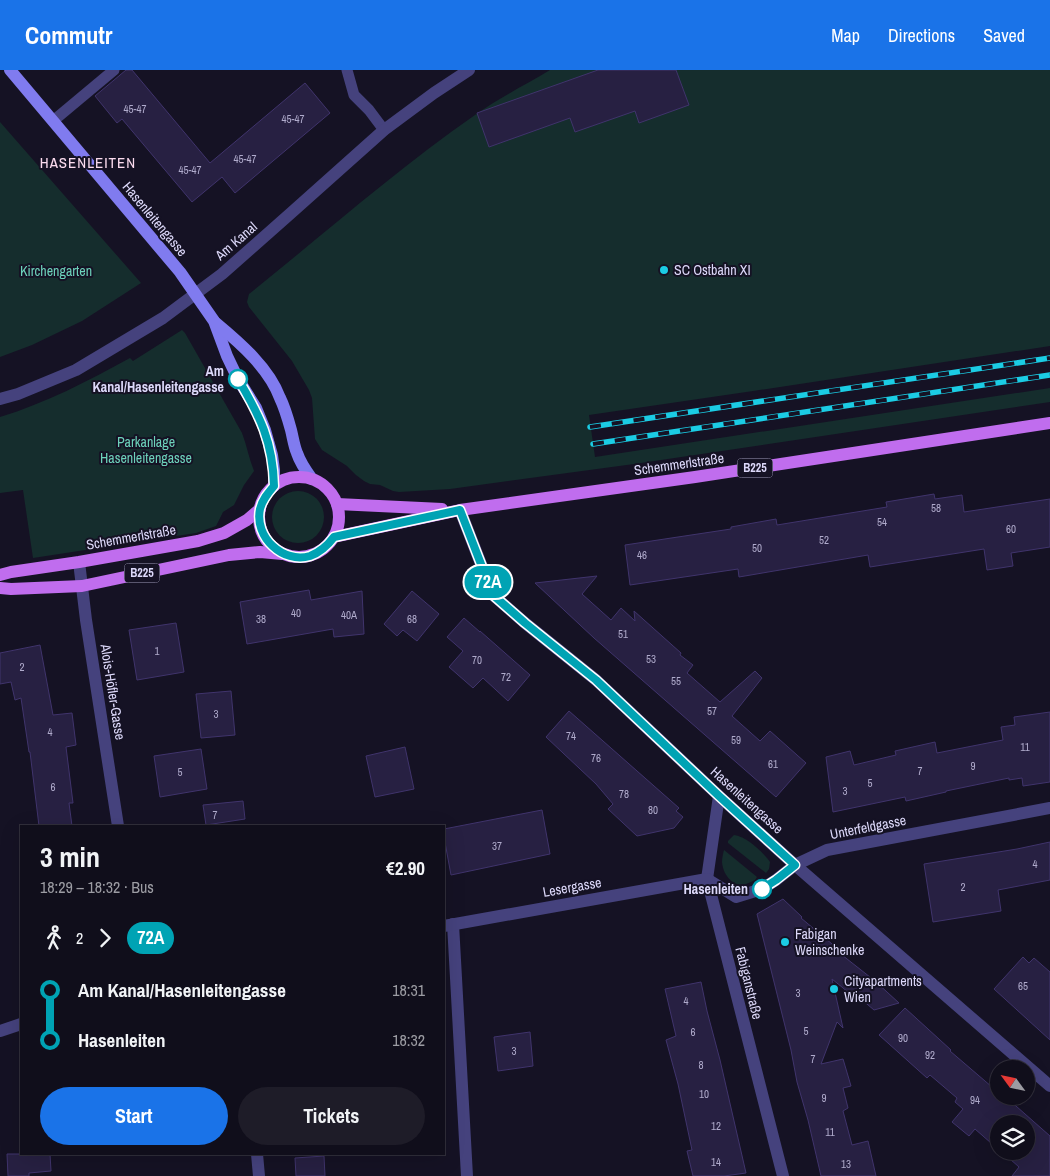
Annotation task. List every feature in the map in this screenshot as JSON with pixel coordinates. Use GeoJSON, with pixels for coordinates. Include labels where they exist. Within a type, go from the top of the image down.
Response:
{"type":"FeatureCollection","features":[{"type":"Feature","properties":{"kind":"main road","name":"Schemmerlstraße"},"geometry":{"type":"LineString","coordinates":[[334,537],[460,510],[705,476],[1050,424]]}},
{"type":"Feature","properties":{"kind":"main road"},"geometry":{"type":"LineString","coordinates":[[274,486],[284,480],[298,477],[312,479],[323,485],[332,494],[337,504],[339,520],[334,537]]}},
{"type":"Feature","properties":{"kind":"main road","name":"B225"},"geometry":{"type":"LineString","coordinates":[[260,509],[266,496],[274,486]]}},
{"type":"Feature","properties":{"kind":"main road","name":"Schemmerlstraße"},"geometry":{"type":"LineString","coordinates":[[337,504],[460,510]]}},
{"type":"Feature","properties":{"kind":"main road"},"geometry":{"type":"LineString","coordinates":[[260,509],[263,534],[270,545],[283,554]]}},
{"type":"Feature","properties":{"kind":"main road","name":"Schemmerlstraße"},"geometry":{"type":"LineString","coordinates":[[0,575],[198,541],[224,533],[247,520],[260,509]]}},
{"type":"Feature","properties":{"kind":"main road","name":"B225"},"geometry":{"type":"LineString","coordinates":[[0,588],[82,586],[229,555],[260,552],[296,557],[310,556],[325,548],[334,537]]}},
{"type":"Feature","properties":{"kind":"street","name":"Hasenleitengasse"},"geometry":{"type":"LineString","coordinates":[[10,70],[180,272],[214,321],[238,379],[256,408],[265,430],[272,455],[274,486]]}},
{"type":"Feature","properties":{"kind":"street","name":"Am Kanal"},"geometry":{"type":"LineString","coordinates":[[0,399],[18,394],[76,370],[156,322],[196,294],[222,274],[384,130],[469,70]]}},
{"type":"Feature","properties":{"kind":"street","name":"Hasenleitengasse"},"geometry":{"type":"LineString","coordinates":[[214,321],[240,343],[260,365],[280,395],[296,451],[312,479]]}},
{"type":"Feature","properties":{"kind":"street","name":"Hasenleitengasse"},"geometry":{"type":"LineString","coordinates":[[460,510],[493,595],[596,680],[795,865],[1050,1086]]}},
{"type":"Feature","properties":{"kind":"street","name":"Alois-Höfler-Gasse"},"geometry":{"type":"LineString","coordinates":[[79,562],[118,825]]}},
{"type":"Feature","properties":{"kind":"street","name":"Fabiganstraße"},"geometry":{"type":"LineString","coordinates":[[719,796],[707,879],[783,1176]]}},
{"type":"Feature","properties":{"kind":"street","name":"Unterfeldgasse"},"geometry":{"type":"LineString","coordinates":[[707,879],[736,897],[762,889],[795,865],[827,850],[1050,808]]}},
{"type":"Feature","properties":{"kind":"street","name":"Lesergasse"},"geometry":{"type":"LineString","coordinates":[[448,925],[707,879]]}},
{"type":"Feature","properties":{"kind":"street"},"geometry":{"type":"LineString","coordinates":[[448,925],[467,1176]]}},
{"type":"Feature","properties":{"kind":"street"},"geometry":{"type":"LineString","coordinates":[[0,1031],[20,1024]]}},
{"type":"Feature","properties":{"kind":"street"},"geometry":{"type":"LineString","coordinates":[[257,1155],[259,1176]]}},
{"type":"Feature","properties":{"kind":"lane"},"geometry":{"type":"LineString","coordinates":[[53,121],[114,70]]}},
{"type":"Feature","properties":{"kind":"lane"},"geometry":{"type":"LineString","coordinates":[[347,70],[354,95],[369,110],[384,130]]}},
{"type":"Feature","properties":{"kind":"green space","name":"SC Ostbahn XI"},"geometry":{"type":"Polygon","coordinates":[[[550,70],[1050,70],[1050,346],[589,415],[595,457],[1050,388],[1050,402],[634,464],[450,489],[399,492],[364,481],[347,466],[322,450],[315,439],[312,398],[309,390],[292,361],[249,307],[247,302],[249,294],[446,136],[493,103],[550,70]]]}},
{"type":"Feature","properties":{"kind":"green space","name":"Kirchengarten"},"geometry":{"type":"Polygon","coordinates":[[[0,122],[141,283],[82,321],[32,345],[0,357],[0,122]]]}},
{"type":"Feature","properties":{"kind":"green space","name":"Parkanlage Hasenleitengasse"},"geometry":{"type":"Polygon","coordinates":[[[182,330],[242,433],[254,471],[244,485],[234,505],[223,512],[216,526],[196,533],[33,558],[23,490],[0,493],[0,417],[50,398],[130,358],[133,361],[182,330]]]}},
{"type":"Feature","properties":{"kind":"green space"},"geometry":{"type":"Polygon","coordinates":[[[293,491],[303,491],[317,498],[324,512],[324,522],[317,536],[303,543],[293,543],[283,539],[276,532],[272,522],[272,512],[276,502],[283,495],[293,491]]]}},
{"type":"Feature","properties":{"kind":"green space"},"geometry":{"type":"Polygon","coordinates":[[[734,835],[749,841],[767,858],[770,862],[766,873],[728,843],[734,835]]]}},
{"type":"Feature","properties":{"kind":"green space"},"geometry":{"type":"Polygon","coordinates":[[[724,850],[757,877],[755,880],[743,885],[731,881],[726,875],[723,866],[724,850]]]}},
{"type":"Feature","properties":{"kind":"building"},"geometry":{"type":"Polygon","coordinates":[[[126,70],[132,70],[210,163],[305,83],[330,113],[235,193],[222,177],[192,202],[122,119],[117,123],[95,96],[126,70]]]}},
{"type":"Feature","properties":{"kind":"building"},"geometry":{"type":"Polygon","coordinates":[[[598,70],[676,70],[689,105],[639,123],[635,111],[575,132],[570,118],[489,147],[477,113],[598,70]]]}},
{"type":"Feature","properties":{"kind":"building"},"geometry":{"type":"Polygon","coordinates":[[[934,494],[935,499],[962,495],[964,512],[1050,499],[1050,547],[1011,553],[1013,566],[987,570],[984,549],[870,567],[868,555],[739,577],[738,569],[630,585],[625,545],[731,529],[731,527],[776,519],[777,525],[887,507],[886,502],[934,494]]]}},
{"type":"Feature","properties":{"kind":"building"},"geometry":{"type":"Polygon","coordinates":[[[597,576],[582,594],[611,620],[621,608],[635,621],[634,611],[693,665],[687,673],[720,702],[755,671],[762,678],[732,716],[760,741],[770,731],[806,763],[776,797],[594,638],[535,583],[597,576]]]}},
{"type":"Feature","properties":{"kind":"building"},"geometry":{"type":"Polygon","coordinates":[[[309,590],[311,600],[362,591],[364,634],[334,637],[333,629],[247,644],[240,602],[309,590]]]}},
{"type":"Feature","properties":{"kind":"building"},"geometry":{"type":"Polygon","coordinates":[[[412,591],[439,614],[417,641],[403,630],[397,636],[384,624],[412,591]]]}},
{"type":"Feature","properties":{"kind":"building"},"geometry":{"type":"Polygon","coordinates":[[[464,618],[530,675],[508,701],[483,678],[473,688],[449,667],[463,651],[447,637],[464,618]]]}},
{"type":"Feature","properties":{"kind":"building"},"geometry":{"type":"Polygon","coordinates":[[[176,623],[184,672],[137,680],[129,630],[176,623]]]}},
{"type":"Feature","properties":{"kind":"building"},"geometry":{"type":"Polygon","coordinates":[[[40,645],[53,715],[72,713],[76,745],[66,747],[73,803],[69,803],[72,825],[39,825],[21,698],[15,700],[11,682],[0,684],[0,653],[40,645]]]}},
{"type":"Feature","properties":{"kind":"building"},"geometry":{"type":"Polygon","coordinates":[[[231,691],[235,735],[201,738],[196,694],[231,691]]]}},
{"type":"Feature","properties":{"kind":"building"},"geometry":{"type":"Polygon","coordinates":[[[569,711],[679,808],[676,811],[683,817],[674,828],[637,836],[608,809],[613,804],[596,784],[546,737],[569,711]]]}},
{"type":"Feature","properties":{"kind":"building"},"geometry":{"type":"Polygon","coordinates":[[[1050,712],[1050,782],[1023,786],[1022,778],[1009,780],[1009,778],[906,801],[905,797],[833,812],[826,757],[850,751],[854,765],[896,755],[895,751],[935,742],[937,753],[1003,740],[1001,727],[1015,725],[1014,717],[1050,712]]]}},
{"type":"Feature","properties":{"kind":"building"},"geometry":{"type":"Polygon","coordinates":[[[405,747],[414,789],[375,797],[366,756],[405,747]]]}},
{"type":"Feature","properties":{"kind":"building"},"geometry":{"type":"Polygon","coordinates":[[[201,749],[207,789],[160,797],[154,756],[201,749]]]}},
{"type":"Feature","properties":{"kind":"building"},"geometry":{"type":"Polygon","coordinates":[[[243,801],[245,819],[206,825],[203,805],[243,801]]]}},
{"type":"Feature","properties":{"kind":"building"},"geometry":{"type":"Polygon","coordinates":[[[542,810],[550,854],[451,875],[445,842],[445,829],[542,810]]]}},
{"type":"Feature","properties":{"kind":"building"},"geometry":{"type":"Polygon","coordinates":[[[1050,842],[1050,880],[998,890],[1001,911],[933,922],[924,864],[1050,842]]]}},
{"type":"Feature","properties":{"kind":"building"},"geometry":{"type":"Polygon","coordinates":[[[783,899],[801,918],[844,954],[842,955],[899,1003],[874,1010],[861,999],[859,1001],[832,979],[843,1028],[837,1022],[821,1064],[843,1059],[851,1086],[843,1088],[848,1108],[843,1111],[852,1145],[868,1141],[876,1176],[821,1176],[757,914],[783,899]]]}},
{"type":"Feature","properties":{"kind":"building"},"geometry":{"type":"Polygon","coordinates":[[[1023,957],[1029,963],[1034,958],[1050,972],[1050,1040],[994,989],[1023,957]]]}},
{"type":"Feature","properties":{"kind":"building"},"geometry":{"type":"Polygon","coordinates":[[[701,982],[746,1173],[724,1176],[693,1176],[687,1151],[692,1150],[678,1084],[666,1040],[676,1036],[665,989],[701,982]]]}},
{"type":"Feature","properties":{"kind":"building"},"geometry":{"type":"Polygon","coordinates":[[[905,1008],[950,1051],[990,1085],[990,1105],[1015,1105],[1026,1115],[990,1115],[990,1142],[975,1129],[969,1136],[952,1122],[963,1109],[955,1102],[957,1098],[930,1075],[927,1078],[879,1035],[905,1008]]]}},
{"type":"Feature","properties":{"kind":"building"},"geometry":{"type":"Polygon","coordinates":[[[530,1032],[533,1066],[498,1071],[494,1037],[530,1032]]]}},
{"type":"Feature","properties":{"kind":"building"},"geometry":{"type":"Polygon","coordinates":[[[1035,1123],[1050,1136],[1050,1176],[1012,1176],[1019,1167],[1011,1160],[1035,1160],[1035,1123]]]}},
{"type":"Feature","properties":{"kind":"building"},"geometry":{"type":"Polygon","coordinates":[[[7,1154],[50,1155],[51,1171],[29,1173],[29,1176],[8,1176],[7,1154]]]}},
{"type":"Feature","properties":{"kind":"building"},"geometry":{"type":"Polygon","coordinates":[[[324,1156],[325,1176],[296,1176],[295,1158],[324,1156]]]}},
{"type":"Feature","properties":{"kind":"railway"},"geometry":{"type":"LineString","coordinates":[[590,427],[1050,358]]}},
{"type":"Feature","properties":{"kind":"railway"},"geometry":{"type":"LineString","coordinates":[[593,444],[1050,375]]}},
{"type":"Feature","properties":{"kind":"bus line","name":"72A"},"geometry":{"type":"LineString","coordinates":[[238,379],[256,408],[272,455],[274,486],[266,496],[260,509],[263,534],[270,545],[283,554],[296,557],[310,556],[325,548],[334,537],[460,510],[493,595],[596,680],[795,865],[762,889]]}},
{"type":"Feature","properties":{"kind":"place","name":"SC Ostbahn XI"},"geometry":{"type":"Point","coordinates":[664,270]}},
{"type":"Feature","properties":{"kind":"place","name":"Am Kanal/Hasenleitengasse"},"geometry":{"type":"Point","coordinates":[238,379]}},
{"type":"Feature","properties":{"kind":"place","name":"Hasenleiten"},"geometry":{"type":"Point","coordinates":[762,889]}},
{"type":"Feature","properties":{"kind":"place","name":"Fabigan Weinschenke"},"geometry":{"type":"Point","coordinates":[785,942]}},
{"type":"Feature","properties":{"kind":"place","name":"Cityapartments Wien"},"geometry":{"type":"Point","coordinates":[834,989]}},
{"type":"Feature","properties":{"kind":"district","name":"HASENLEITEN"},"geometry":{"type":"Point","coordinates":[88,163]}}]}
